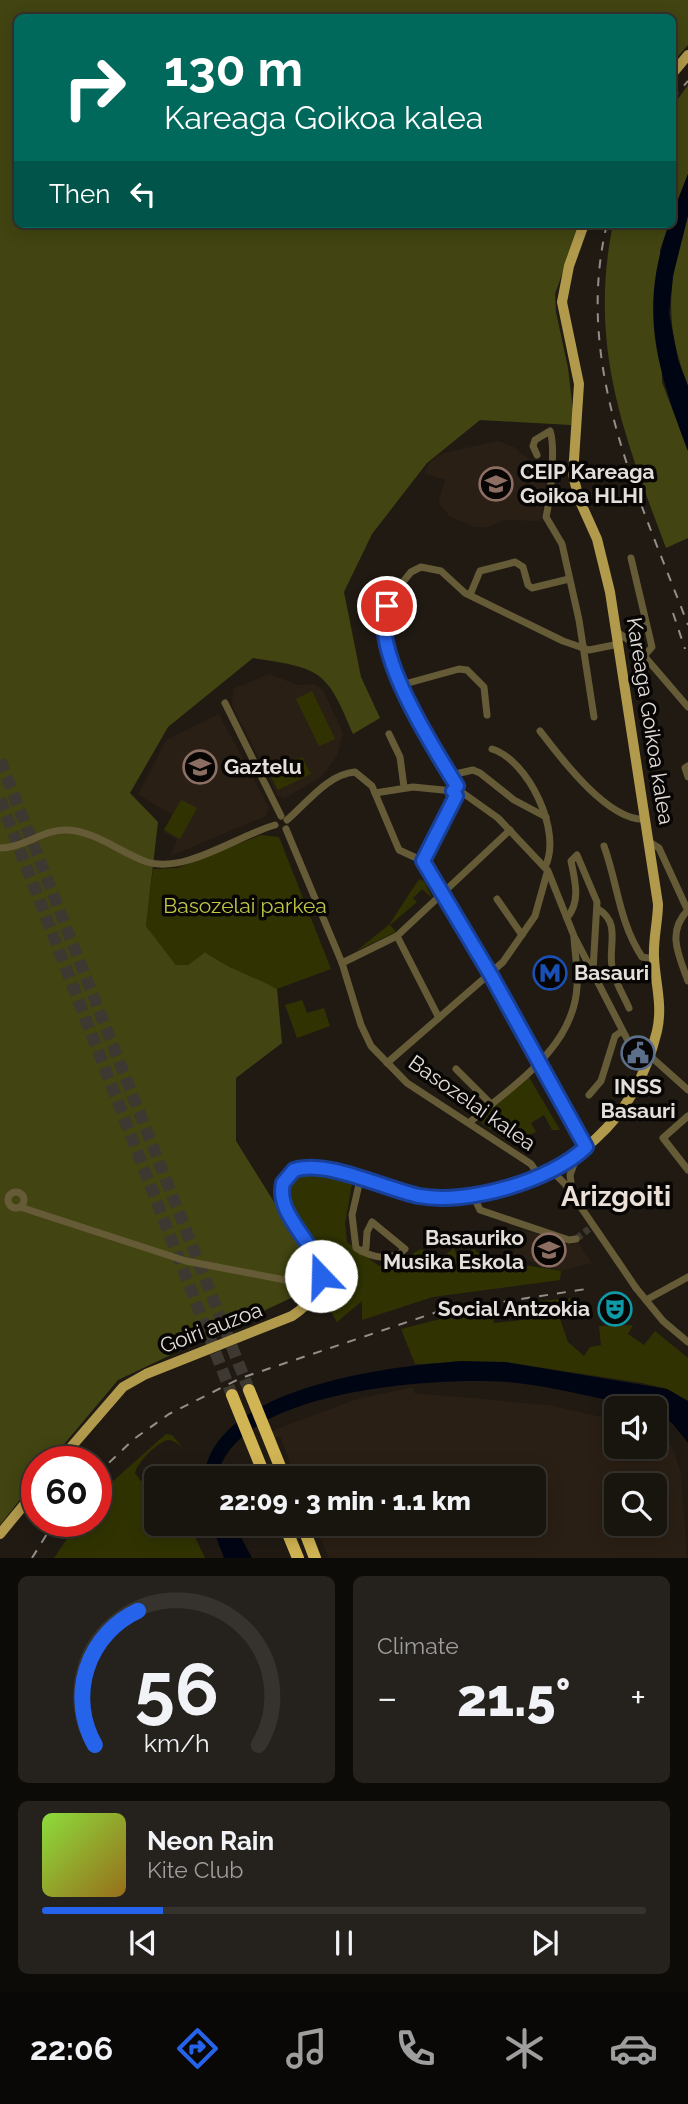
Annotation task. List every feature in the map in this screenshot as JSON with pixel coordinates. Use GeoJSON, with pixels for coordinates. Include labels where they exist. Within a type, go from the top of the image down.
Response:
{"type":"FeatureCollection","features":[{"type":"Feature","properties":{"kind":"highway"},"geometry":{"type":"LineString","coordinates":[[250,1394],[280,1466]]}},
{"type":"Feature","properties":{"kind":"highway"},"geometry":{"type":"LineString","coordinates":[[234,1400],[261,1466]]}},
{"type":"Feature","properties":{"kind":"highway"},"geometry":{"type":"LineString","coordinates":[[289,1536],[298,1558]]}},
{"type":"Feature","properties":{"kind":"highway"},"geometry":{"type":"LineString","coordinates":[[307,1536],[315,1558]]}},
{"type":"Feature","properties":{"kind":"main road"},"geometry":{"type":"LineString","coordinates":[[676,70],[688,55]]}},
{"type":"Feature","properties":{"kind":"main road","name":"Kareaga Goikoa kalea"},"geometry":{"type":"LineString","coordinates":[[287,1176],[294,1170],[312,1167],[420,1196],[444,1197],[473,1196],[520,1184],[566,1166],[626,1107],[649,1055],[660,1007],[654,959],[658,904],[651,843],[636,776],[618,638],[601,555],[573,475],[579,384],[562,302],[569,267],[583,228]]}},
{"type":"Feature","properties":{"kind":"main road","name":"Goiri auzoa"},"geometry":{"type":"LineString","coordinates":[[72,1446],[114,1395],[134,1380],[292,1316],[316,1293],[321,1276],[317,1256],[283,1199],[281,1189],[287,1176]]}},
{"type":"Feature","properties":{"kind":"main road"},"geometry":{"type":"LineString","coordinates":[[0,1534],[21,1508]]}},
{"type":"Feature","properties":{"kind":"street"},"geometry":{"type":"LineString","coordinates":[[537,455],[533,446],[535,440],[550,431],[550,468],[553,483],[546,517],[562,544],[594,717]]}},
{"type":"Feature","properties":{"kind":"street"},"geometry":{"type":"LineString","coordinates":[[631,558],[652,647],[644,656]]}},
{"type":"Feature","properties":{"kind":"street"},"geometry":{"type":"LineString","coordinates":[[470,595],[480,571],[515,562],[523,567],[528,584],[532,588],[569,579]]}},
{"type":"Feature","properties":{"kind":"street"},"geometry":{"type":"LineString","coordinates":[[423,861],[457,791],[451,775],[424,732],[401,685],[382,624],[389,599],[399,583],[421,566],[441,571],[470,595],[563,641],[589,650],[618,638],[644,656],[688,707]]}},
{"type":"Feature","properties":{"kind":"street"},"geometry":{"type":"LineString","coordinates":[[401,685],[459,669],[467,670],[484,687],[487,715]]}},
{"type":"Feature","properties":{"kind":"street"},"geometry":{"type":"LineString","coordinates":[[225,703],[284,818],[286,829],[275,825]]}},
{"type":"Feature","properties":{"kind":"street"},"geometry":{"type":"LineString","coordinates":[[540,731],[594,793],[631,817],[646,819]]}},
{"type":"Feature","properties":{"kind":"street"},"geometry":{"type":"LineString","coordinates":[[389,734],[400,757],[404,787]]}},
{"type":"Feature","properties":{"kind":"street"},"geometry":{"type":"LineString","coordinates":[[387,1063],[490,974],[535,916],[548,860],[550,832],[547,817],[508,755],[492,749]]}},
{"type":"Feature","properties":{"kind":"street"},"geometry":{"type":"LineString","coordinates":[[686,767],[688,777]]}},
{"type":"Feature","properties":{"kind":"street"},"geometry":{"type":"LineString","coordinates":[[451,775],[473,770],[480,772],[514,800],[547,817]]}},
{"type":"Feature","properties":{"kind":"street"},"geometry":{"type":"LineString","coordinates":[[0,848],[12,848],[60,830],[77,831],[148,862],[176,864],[275,825],[343,773],[355,772],[366,779],[375,793],[399,850],[423,861],[541,1063],[583,1149]]}},
{"type":"Feature","properties":{"kind":"street"},"geometry":{"type":"LineString","coordinates":[[375,793],[404,787],[457,791],[510,830],[546,869],[574,936],[643,1070]]}},
{"type":"Feature","properties":{"kind":"street","name":"Basozelai kalea"},"geometry":{"type":"LineString","coordinates":[[286,829],[342,963],[360,1025],[371,1046],[407,1083],[531,1164],[539,1176]]}},
{"type":"Feature","properties":{"kind":"street"},"geometry":{"type":"LineString","coordinates":[[342,963],[397,936],[510,830]]}},
{"type":"Feature","properties":{"kind":"street"},"geometry":{"type":"LineString","coordinates":[[651,843],[659,848],[688,911],[677,926],[675,942],[688,981]]}},
{"type":"Feature","properties":{"kind":"street"},"geometry":{"type":"LineString","coordinates":[[604,846],[615,875],[627,934],[642,957],[654,959]]}},
{"type":"Feature","properties":{"kind":"street"},"geometry":{"type":"LineString","coordinates":[[567,918],[576,897],[571,861],[575,855],[580,857],[598,909],[593,970]]}},
{"type":"Feature","properties":{"kind":"street"},"geometry":{"type":"LineString","coordinates":[[497,899],[522,935]]}},
{"type":"Feature","properties":{"kind":"street"},"geometry":{"type":"LineString","coordinates":[[598,909],[607,917],[614,937],[611,967],[629,1008]]}},
{"type":"Feature","properties":{"kind":"street"},"geometry":{"type":"LineString","coordinates":[[397,936],[439,1018]]}},
{"type":"Feature","properties":{"kind":"street"},"geometry":{"type":"LineString","coordinates":[[470,1122],[541,1063],[566,1026],[575,1001],[577,978],[574,936]]}},
{"type":"Feature","properties":{"kind":"street"},"geometry":{"type":"LineString","coordinates":[[589,1095],[601,1081],[615,1036],[622,1031]]}},
{"type":"Feature","properties":{"kind":"street"},"geometry":{"type":"LineString","coordinates":[[649,1055],[688,1090]]}},
{"type":"Feature","properties":{"kind":"street"},"geometry":{"type":"LineString","coordinates":[[456,1069],[491,1104]]}},
{"type":"Feature","properties":{"kind":"street"},"geometry":{"type":"LineString","coordinates":[[688,1116],[663,1138],[688,1170]]}},
{"type":"Feature","properties":{"kind":"street"},"geometry":{"type":"LineString","coordinates":[[566,1166],[578,1204]]}},
{"type":"Feature","properties":{"kind":"street"},"geometry":{"type":"LineString","coordinates":[[551,1170],[646,1300],[663,1321],[688,1342]]}},
{"type":"Feature","properties":{"kind":"street"},"geometry":{"type":"LineString","coordinates":[[360,1180],[352,1228],[354,1246],[361,1251],[379,1258],[395,1256],[405,1249],[372,1222],[367,1232],[366,1248],[361,1251]]}},
{"type":"Feature","properties":{"kind":"street"},"geometry":{"type":"LineString","coordinates":[[20,1207],[24,1200],[20,1193],[12,1192],[4,1201],[13,1208],[20,1207],[186,1261],[301,1283],[310,1272],[311,1264],[294,1231],[298,1226]]}},
{"type":"Feature","properties":{"kind":"street"},"geometry":{"type":"LineString","coordinates":[[473,1196],[480,1210],[569,1240],[576,1238]]}},
{"type":"Feature","properties":{"kind":"street"},"geometry":{"type":"LineString","coordinates":[[646,1300],[688,1277]]}},
{"type":"Feature","properties":{"kind":"shaded area"},"geometry":{"type":"Polygon","coordinates":[[[688,174],[688,216],[673,276],[669,313],[678,360],[688,386],[688,451],[660,365],[653,312],[660,256],[668,228],[676,228],[676,205],[688,174]]]}},
{"type":"Feature","properties":{"kind":"shaded area","name":"CEIP Kareaga Goikoa HLHI"},"geometry":{"type":"Polygon","coordinates":[[[498,441],[514,447],[548,475],[541,521],[505,520],[488,527],[474,527],[449,516],[438,502],[445,480],[424,473],[430,462],[443,453],[498,441]]]}},
{"type":"Feature","properties":{"kind":"shaded area"},"geometry":{"type":"Polygon","coordinates":[[[269,674],[298,685],[314,684],[323,690],[343,733],[337,756],[321,777],[285,798],[278,796],[232,705],[233,689],[269,674]]]}},
{"type":"Feature","properties":{"kind":"shaded area","name":"Gaztelu"},"geometry":{"type":"Polygon","coordinates":[[[219,714],[269,808],[266,816],[170,856],[177,840],[164,832],[172,814],[138,795],[166,740],[219,714]]]}},
{"type":"Feature","properties":{"kind":"shaded area","name":"Basauriko Musika Eskola"},"geometry":{"type":"Polygon","coordinates":[[[522,1229],[572,1245],[578,1242],[592,1263],[561,1271],[513,1255],[522,1229]]]}},
{"type":"Feature","properties":{"kind":"shaded area"},"geometry":{"type":"Polygon","coordinates":[[[462,1361],[505,1362],[667,1389],[688,1401],[688,1443],[667,1419],[667,1396],[604,1396],[604,1399],[520,1383],[434,1382],[341,1395],[296,1407],[258,1425],[231,1449],[223,1466],[208,1466],[214,1448],[237,1422],[270,1403],[309,1387],[351,1376],[462,1361]]]}},
{"type":"Feature","properties":{"kind":"shaded area"},"geometry":{"type":"Polygon","coordinates":[[[410,1388],[414,1388],[414,1393],[548,1405],[604,1417],[604,1459],[667,1459],[667,1442],[672,1446],[681,1473],[687,1558],[329,1558],[319,1536],[546,1536],[546,1466],[291,1466],[280,1436],[274,1438],[272,1431],[359,1398],[410,1388]]]}},
{"type":"Feature","properties":{"kind":"shaded area"},"geometry":{"type":"Polygon","coordinates":[[[216,1536],[240,1536],[252,1558],[224,1558],[216,1536]]]}},
{"type":"Feature","properties":{"kind":"green space"},"geometry":{"type":"Polygon","coordinates":[[[0,0],[688,0],[688,45],[676,58],[676,14],[14,14],[14,228],[579,228],[555,294],[556,312],[568,368],[573,411],[571,425],[480,420],[427,463],[372,534],[344,592],[361,677],[380,718],[353,734],[336,697],[319,676],[294,665],[253,658],[168,727],[130,793],[158,822],[146,926],[176,965],[188,965],[205,952],[277,989],[282,1043],[236,1078],[236,1141],[304,1250],[293,1297],[118,1380],[63,1446],[21,1446],[21,1498],[0,1525],[0,0]]]}},
{"type":"Feature","properties":{"kind":"green space"},"geometry":{"type":"Polygon","coordinates":[[[688,85],[688,174],[676,205],[676,102],[688,85]]]}},
{"type":"Feature","properties":{"kind":"green space"},"geometry":{"type":"Polygon","coordinates":[[[688,211],[688,386],[675,342],[671,305],[682,223],[688,211]]]}},
{"type":"Feature","properties":{"kind":"green space"},"geometry":{"type":"Polygon","coordinates":[[[612,228],[668,228],[660,250],[662,382],[688,451],[688,538],[666,548],[636,467],[614,390],[605,310],[606,268],[612,228]]]}},
{"type":"Feature","properties":{"kind":"green space"},"geometry":{"type":"Polygon","coordinates":[[[312,691],[335,739],[319,746],[296,699],[312,691]]]}},
{"type":"Feature","properties":{"kind":"green space"},"geometry":{"type":"Polygon","coordinates":[[[302,757],[311,774],[278,790],[269,772],[302,757]]]}},
{"type":"Feature","properties":{"kind":"green space"},"geometry":{"type":"Polygon","coordinates":[[[181,800],[197,808],[180,839],[164,830],[181,800]]]}},
{"type":"Feature","properties":{"kind":"green space","name":"Basozelai parkea"},"geometry":{"type":"Polygon","coordinates":[[[261,835],[279,837],[331,969],[277,989],[205,952],[188,965],[176,965],[146,926],[153,869],[177,868],[261,835]]]}},
{"type":"Feature","properties":{"kind":"green space"},"geometry":{"type":"Polygon","coordinates":[[[419,879],[424,881],[432,898],[422,889],[413,898],[417,902],[390,925],[396,932],[356,951],[389,925],[419,879]]]}},
{"type":"Feature","properties":{"kind":"green space"},"geometry":{"type":"Polygon","coordinates":[[[302,1000],[307,1013],[324,1008],[330,1026],[297,1038],[285,1005],[302,1000]]]}},
{"type":"Feature","properties":{"kind":"green space"},"geometry":{"type":"Polygon","coordinates":[[[529,1077],[560,1130],[552,1130],[544,1115],[531,1123],[536,1132],[526,1136],[522,1129],[513,1125],[506,1131],[504,1138],[481,1123],[481,1118],[529,1077]]]}},
{"type":"Feature","properties":{"kind":"green space"},"geometry":{"type":"Polygon","coordinates":[[[311,1170],[352,1184],[345,1223],[347,1242],[379,1266],[393,1264],[421,1249],[441,1258],[454,1248],[457,1255],[473,1249],[501,1261],[561,1271],[560,1280],[433,1297],[362,1320],[362,1301],[337,1322],[323,1299],[330,1280],[330,1267],[324,1248],[317,1256],[286,1207],[285,1181],[291,1175],[311,1170]]]}},
{"type":"Feature","properties":{"kind":"green space"},"geometry":{"type":"Polygon","coordinates":[[[575,1298],[576,1312],[524,1317],[523,1302],[575,1298]]]}},
{"type":"Feature","properties":{"kind":"green space"},"geometry":{"type":"Polygon","coordinates":[[[491,1306],[494,1323],[559,1316],[568,1342],[584,1356],[590,1347],[601,1345],[599,1326],[633,1325],[628,1334],[644,1345],[655,1331],[688,1358],[688,1401],[667,1389],[642,1383],[505,1362],[415,1364],[401,1329],[491,1306]]]}},
{"type":"Feature","properties":{"kind":"green space"},"geometry":{"type":"Polygon","coordinates":[[[166,1434],[172,1435],[182,1447],[168,1440],[158,1445],[139,1464],[135,1473],[144,1481],[144,1536],[195,1536],[205,1558],[54,1558],[68,1537],[112,1537],[112,1482],[166,1434]]]}},
{"type":"Feature","properties":{"kind":"tunnel"},"geometry":{"type":"LineString","coordinates":[[0,760],[249,1390]]}},
{"type":"Feature","properties":{"kind":"tunnel"},"geometry":{"type":"LineString","coordinates":[[0,799],[232,1395]]}},
{"type":"Feature","properties":{"kind":"tunnel"},"geometry":{"type":"LineString","coordinates":[[576,1239],[589,1229]]}},
{"type":"Feature","properties":{"kind":"railway"},"geometry":{"type":"LineString","coordinates":[[676,94],[688,81]]}},
{"type":"Feature","properties":{"kind":"railway"},"geometry":{"type":"LineString","coordinates":[[606,228],[599,276],[598,328],[605,379],[616,429],[632,479],[688,625]]}},
{"type":"Feature","properties":{"kind":"railway"},"geometry":{"type":"LineString","coordinates":[[673,613],[685,649]]}},
{"type":"Feature","properties":{"kind":"railway"},"geometry":{"type":"LineString","coordinates":[[112,1460],[134,1439],[169,1414],[241,1378],[437,1312],[586,1289]]}},
{"type":"Feature","properties":{"kind":"railway"},"geometry":{"type":"LineString","coordinates":[[32,1558],[45,1537]]}},
{"type":"Feature","properties":{"kind":"place","name":"CEIP Kareaga Goikoa HLHI"},"geometry":{"type":"Point","coordinates":[496,484]}},
{"type":"Feature","properties":{"kind":"place","name":"Gaztelu"},"geometry":{"type":"Point","coordinates":[200,767]}},
{"type":"Feature","properties":{"kind":"place","name":"Basauri"},"geometry":{"type":"Point","coordinates":[550,973]}},
{"type":"Feature","properties":{"kind":"place","name":"INSS Basauri"},"geometry":{"type":"Point","coordinates":[638,1053]}},
{"type":"Feature","properties":{"kind":"place","name":"Basauriko Musika Eskola"},"geometry":{"type":"Point","coordinates":[549,1250]}},
{"type":"Feature","properties":{"kind":"place","name":"Social Antzokia"},"geometry":{"type":"Point","coordinates":[615,1309]}},
{"type":"Feature","properties":{"kind":"district","name":"Arizgoiti"},"geometry":{"type":"Point","coordinates":[616,1196]}},
{"type":"Feature","properties":{"kind":"route"},"geometry":{"type":"LineString","coordinates":[[321,1276],[317,1256],[284,1205],[281,1189],[287,1176],[294,1170],[321,1168],[420,1196],[438,1198],[520,1184],[551,1170],[586,1147],[492,977],[423,861],[456,796],[453,791],[457,786],[424,732],[401,685],[383,632],[383,616],[387,606]]}}]}
